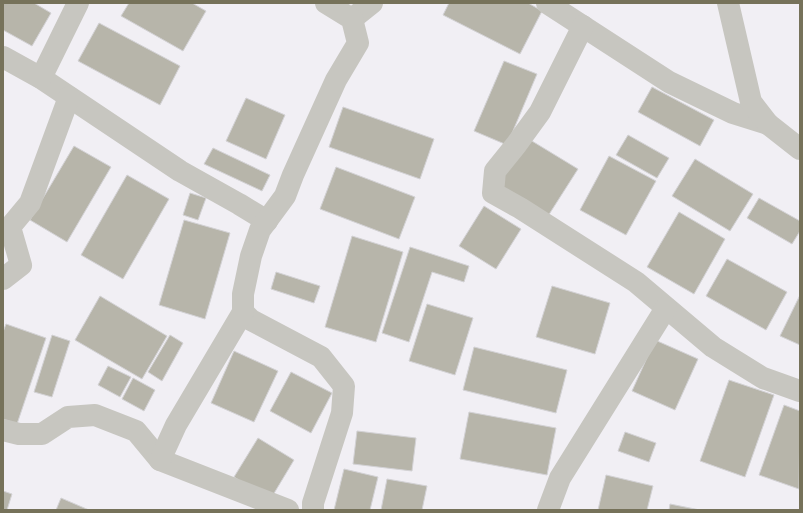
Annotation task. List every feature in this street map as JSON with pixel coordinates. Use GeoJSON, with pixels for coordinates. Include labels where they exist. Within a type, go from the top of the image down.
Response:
{"type":"FeatureCollection","features":[{"type":"Feature","properties":{"kind":"street"},"geometry":{"type":"LineString","coordinates":[[40,78],[78,3]]}},
{"type":"Feature","properties":{"kind":"street"},"geometry":{"type":"LineString","coordinates":[[160,460],[176,425],[243,312],[243,294],[251,256],[260,230],[285,196],[336,80],[358,43],[352,19],[326,3]]}},
{"type":"Feature","properties":{"kind":"street"},"geometry":{"type":"LineString","coordinates":[[352,19],[372,3]]}},
{"type":"Feature","properties":{"kind":"street"},"geometry":{"type":"LineString","coordinates":[[547,3],[669,82],[732,113],[768,124]]}},
{"type":"Feature","properties":{"kind":"street"},"geometry":{"type":"LineString","coordinates":[[728,3],[751,102],[768,124],[800,149]]}},
{"type":"Feature","properties":{"kind":"street"},"geometry":{"type":"LineString","coordinates":[[583,26],[540,112],[495,171],[493,193],[520,208],[636,282],[713,347],[763,378],[800,391]]}},
{"type":"Feature","properties":{"kind":"street"},"geometry":{"type":"LineString","coordinates":[[3,57],[40,78],[180,171],[267,221]]}},
{"type":"Feature","properties":{"kind":"street"},"geometry":{"type":"LineString","coordinates":[[3,279],[21,265],[10,227],[30,203],[69,97]]}},
{"type":"Feature","properties":{"kind":"street"},"geometry":{"type":"LineString","coordinates":[[548,510],[560,478],[666,308]]}},
{"type":"Feature","properties":{"kind":"street"},"geometry":{"type":"LineString","coordinates":[[243,312],[251,320],[321,357],[344,386],[342,413],[313,510]]}},
{"type":"Feature","properties":{"kind":"street"},"geometry":{"type":"LineString","coordinates":[[3,430],[19,434],[42,434],[68,417],[95,416],[136,431],[160,460],[288,510]]}},
{"type":"Feature","properties":{"kind":"building"},"geometry":{"type":"Polygon","coordinates":[[[3,3],[34,3],[51,13],[32,46],[3,30],[3,3]]]}},
{"type":"Feature","properties":{"kind":"building"},"geometry":{"type":"Polygon","coordinates":[[[129,3],[192,3],[206,11],[183,51],[121,16],[129,3]]]}},
{"type":"Feature","properties":{"kind":"building"},"geometry":{"type":"Polygon","coordinates":[[[449,3],[528,3],[542,11],[520,54],[443,15],[449,3]]]}},
{"type":"Feature","properties":{"kind":"building"},"geometry":{"type":"Polygon","coordinates":[[[99,23],[180,66],[160,105],[78,61],[99,23]]]}},
{"type":"Feature","properties":{"kind":"building"},"geometry":{"type":"Polygon","coordinates":[[[504,61],[537,74],[507,145],[474,131],[504,61]]]}},
{"type":"Feature","properties":{"kind":"building"},"geometry":{"type":"Polygon","coordinates":[[[652,87],[714,120],[700,146],[638,112],[652,87]]]}},
{"type":"Feature","properties":{"kind":"building"},"geometry":{"type":"Polygon","coordinates":[[[246,98],[285,115],[266,159],[226,141],[246,98]]]}},
{"type":"Feature","properties":{"kind":"building"},"geometry":{"type":"Polygon","coordinates":[[[343,107],[434,139],[420,179],[329,147],[343,107]]]}},
{"type":"Feature","properties":{"kind":"building"},"geometry":{"type":"Polygon","coordinates":[[[628,135],[669,158],[657,178],[616,155],[628,135]]]}},
{"type":"Feature","properties":{"kind":"building"},"geometry":{"type":"Polygon","coordinates":[[[527,138],[578,169],[548,216],[498,184],[527,138]]]}},
{"type":"Feature","properties":{"kind":"building"},"geometry":{"type":"Polygon","coordinates":[[[74,146],[111,167],[67,242],[30,220],[74,146]]]}},
{"type":"Feature","properties":{"kind":"building"},"geometry":{"type":"Polygon","coordinates":[[[213,148],[270,175],[262,191],[204,164],[213,148]]]}},
{"type":"Feature","properties":{"kind":"building"},"geometry":{"type":"Polygon","coordinates":[[[609,156],[656,181],[626,235],[580,210],[609,156]]]}},
{"type":"Feature","properties":{"kind":"building"},"geometry":{"type":"Polygon","coordinates":[[[695,159],[753,194],[730,231],[672,196],[695,159]]]}},
{"type":"Feature","properties":{"kind":"building"},"geometry":{"type":"Polygon","coordinates":[[[336,167],[415,197],[399,239],[320,209],[336,167]]]}},
{"type":"Feature","properties":{"kind":"building"},"geometry":{"type":"Polygon","coordinates":[[[127,175],[169,199],[123,279],[81,255],[127,175]]]}},
{"type":"Feature","properties":{"kind":"building"},"geometry":{"type":"Polygon","coordinates":[[[190,193],[206,198],[198,220],[183,215],[190,193]]]}},
{"type":"Feature","properties":{"kind":"building"},"geometry":{"type":"Polygon","coordinates":[[[759,198],[800,221],[800,231],[792,244],[747,218],[759,198]]]}},
{"type":"Feature","properties":{"kind":"building"},"geometry":{"type":"Polygon","coordinates":[[[484,206],[521,229],[496,269],[459,246],[484,206]]]}},
{"type":"Feature","properties":{"kind":"building"},"geometry":{"type":"Polygon","coordinates":[[[679,212],[725,239],[694,294],[647,267],[679,212]]]}},
{"type":"Feature","properties":{"kind":"building"},"geometry":{"type":"Polygon","coordinates":[[[184,220],[230,233],[205,319],[159,305],[184,220]]]}},
{"type":"Feature","properties":{"kind":"building"},"geometry":{"type":"Polygon","coordinates":[[[352,236],[403,252],[376,342],[325,327],[352,236]]]}},
{"type":"Feature","properties":{"kind":"building"},"geometry":{"type":"Polygon","coordinates":[[[410,247],[469,266],[464,282],[432,272],[409,342],[382,333],[410,247]]]}},
{"type":"Feature","properties":{"kind":"building"},"geometry":{"type":"Polygon","coordinates":[[[727,259],[787,292],[766,330],[706,296],[727,259]]]}},
{"type":"Feature","properties":{"kind":"building"},"geometry":{"type":"Polygon","coordinates":[[[276,272],[320,286],[314,303],[271,289],[276,272]]]}},
{"type":"Feature","properties":{"kind":"building"},"geometry":{"type":"Polygon","coordinates":[[[552,286],[610,303],[595,354],[536,337],[552,286]]]}},
{"type":"Feature","properties":{"kind":"building"},"geometry":{"type":"Polygon","coordinates":[[[800,295],[800,345],[780,336],[800,295]]]}},
{"type":"Feature","properties":{"kind":"building"},"geometry":{"type":"Polygon","coordinates":[[[100,296],[167,336],[142,379],[75,340],[100,296]]]}},
{"type":"Feature","properties":{"kind":"building"},"geometry":{"type":"Polygon","coordinates":[[[427,304],[473,318],[455,375],[409,361],[427,304]]]}},
{"type":"Feature","properties":{"kind":"building"},"geometry":{"type":"Polygon","coordinates":[[[6,324],[46,338],[17,424],[3,419],[3,332],[6,324]]]}},
{"type":"Feature","properties":{"kind":"building"},"geometry":{"type":"Polygon","coordinates":[[[52,335],[70,341],[52,397],[34,392],[52,335]]]}},
{"type":"Feature","properties":{"kind":"building"},"geometry":{"type":"Polygon","coordinates":[[[170,335],[183,343],[162,381],[148,372],[170,335]]]}},
{"type":"Feature","properties":{"kind":"building"},"geometry":{"type":"Polygon","coordinates":[[[655,340],[698,359],[675,410],[632,391],[655,340]]]}},
{"type":"Feature","properties":{"kind":"building"},"geometry":{"type":"Polygon","coordinates":[[[474,347],[567,370],[556,413],[463,390],[474,347]]]}},
{"type":"Feature","properties":{"kind":"building"},"geometry":{"type":"Polygon","coordinates":[[[234,351],[278,371],[254,422],[211,403],[234,351]]]}},
{"type":"Feature","properties":{"kind":"building"},"geometry":{"type":"Polygon","coordinates":[[[108,366],[131,377],[120,397],[98,385],[108,366]]]}},
{"type":"Feature","properties":{"kind":"building"},"geometry":{"type":"Polygon","coordinates":[[[291,372],[332,393],[311,433],[270,411],[291,372]]]}},
{"type":"Feature","properties":{"kind":"building"},"geometry":{"type":"Polygon","coordinates":[[[133,378],[155,390],[144,411],[122,399],[133,378]]]}},
{"type":"Feature","properties":{"kind":"building"},"geometry":{"type":"Polygon","coordinates":[[[729,380],[774,395],[745,477],[700,461],[729,380]]]}},
{"type":"Feature","properties":{"kind":"building"},"geometry":{"type":"Polygon","coordinates":[[[784,405],[800,411],[799,489],[759,475],[784,405]]]}},
{"type":"Feature","properties":{"kind":"building"},"geometry":{"type":"Polygon","coordinates":[[[469,412],[556,428],[547,475],[460,459],[469,412]]]}},
{"type":"Feature","properties":{"kind":"building"},"geometry":{"type":"Polygon","coordinates":[[[357,431],[416,438],[412,471],[353,464],[357,431]]]}},
{"type":"Feature","properties":{"kind":"building"},"geometry":{"type":"Polygon","coordinates":[[[625,432],[656,443],[649,462],[618,451],[625,432]]]}},
{"type":"Feature","properties":{"kind":"building"},"geometry":{"type":"Polygon","coordinates":[[[258,438],[294,460],[270,500],[234,477],[258,438]]]}},
{"type":"Feature","properties":{"kind":"building"},"geometry":{"type":"Polygon","coordinates":[[[344,469],[378,477],[370,510],[334,510],[344,469]]]}},
{"type":"Feature","properties":{"kind":"building"},"geometry":{"type":"Polygon","coordinates":[[[606,475],[653,486],[647,510],[598,510],[606,475]]]}},
{"type":"Feature","properties":{"kind":"building"},"geometry":{"type":"Polygon","coordinates":[[[387,479],[427,486],[422,510],[381,510],[387,479]]]}},
{"type":"Feature","properties":{"kind":"building"},"geometry":{"type":"Polygon","coordinates":[[[3,491],[12,494],[7,510],[3,510],[3,491]]]}},
{"type":"Feature","properties":{"kind":"building"},"geometry":{"type":"Polygon","coordinates":[[[61,498],[89,510],[56,510],[61,498]]]}},
{"type":"Feature","properties":{"kind":"building"},"geometry":{"type":"Polygon","coordinates":[[[670,504],[700,510],[669,510],[670,504]]]}}]}
